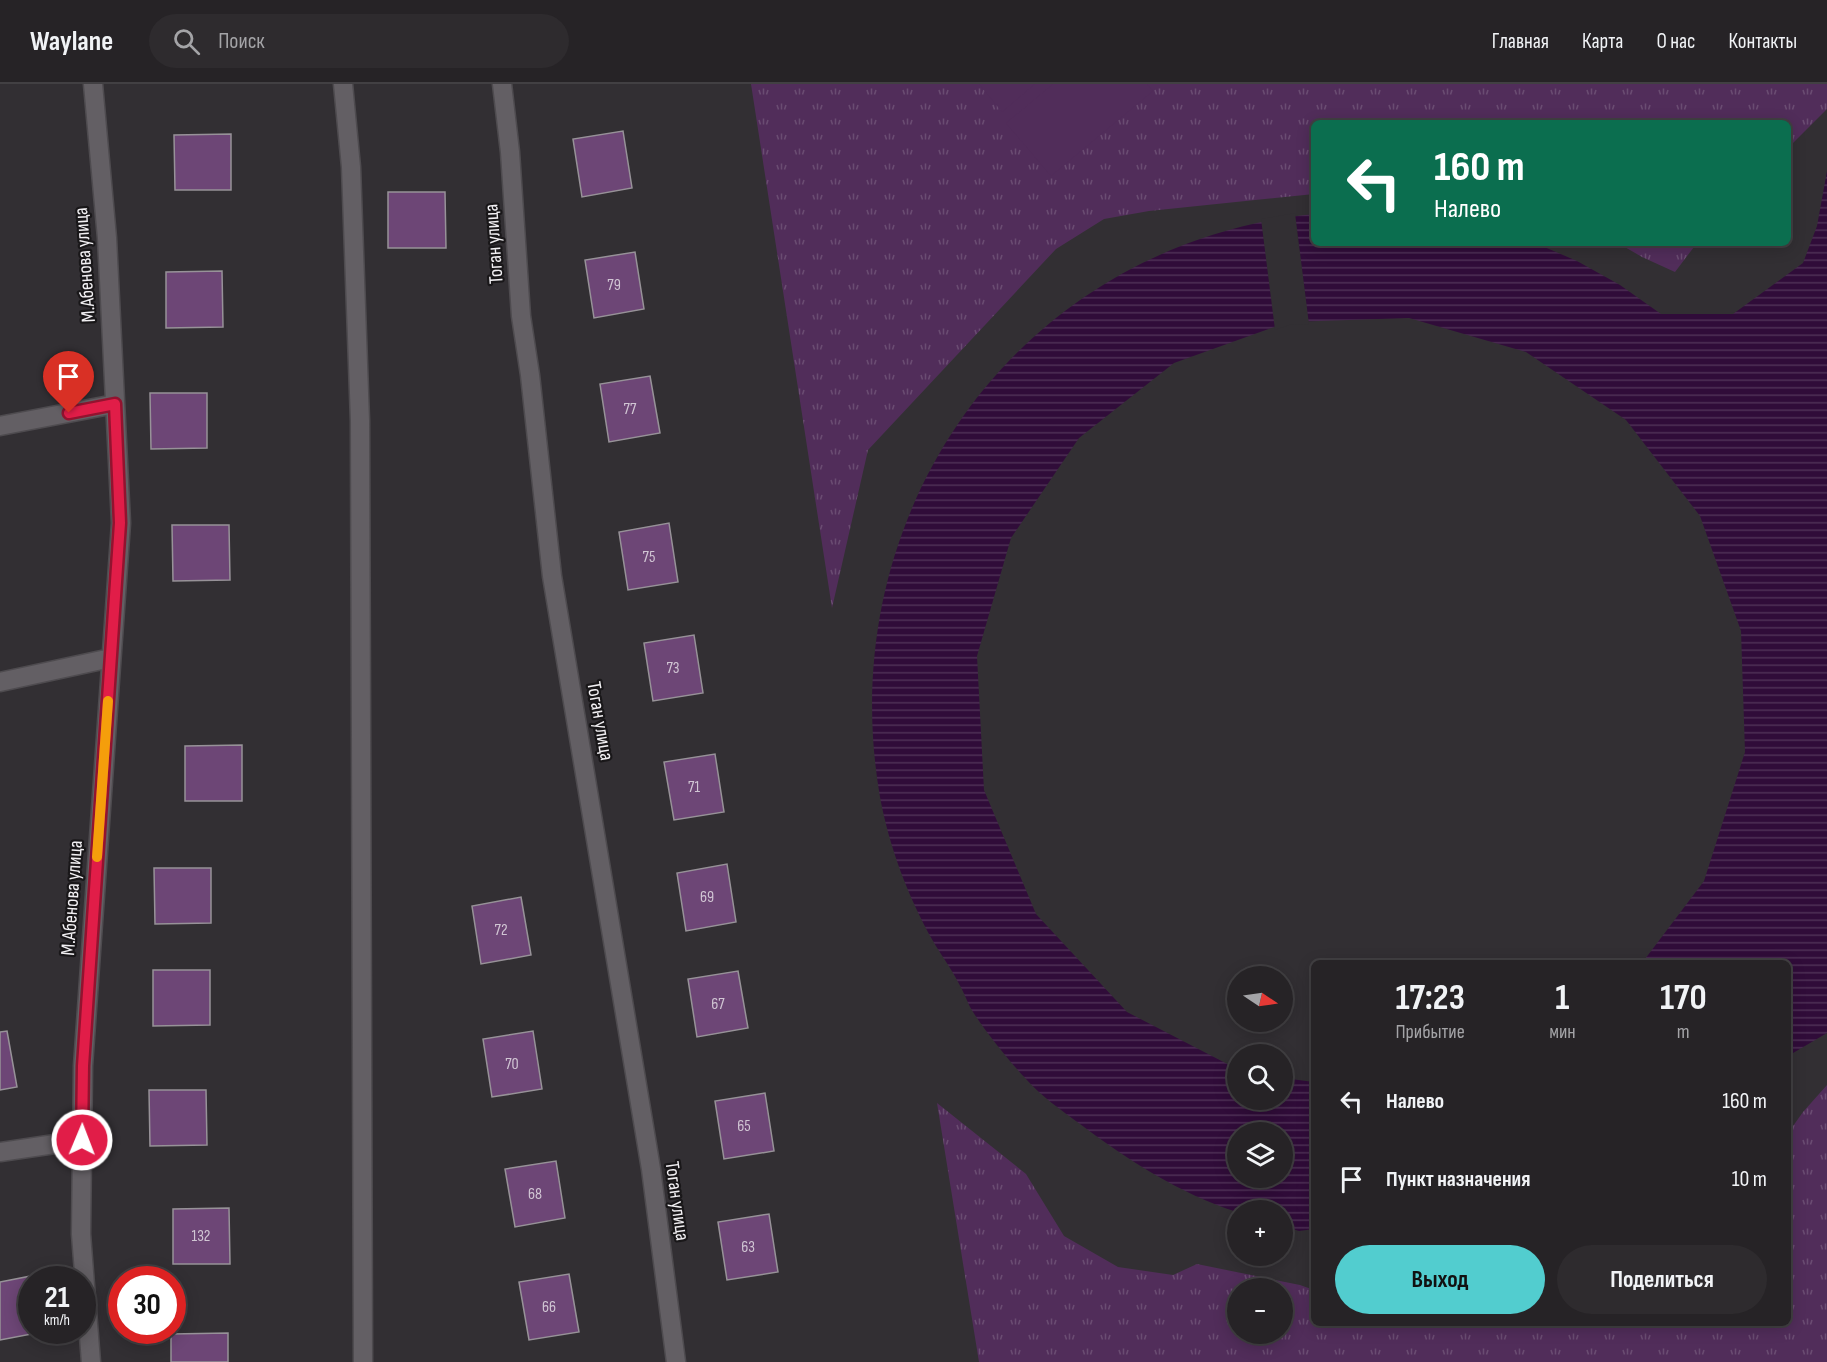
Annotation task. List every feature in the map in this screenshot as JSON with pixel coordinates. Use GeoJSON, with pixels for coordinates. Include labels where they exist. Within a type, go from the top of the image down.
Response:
{"type":"FeatureCollection","features":[{"type":"Feature","properties":{"kind":"street","name":"М.Абенова улица"},"geometry":{"type":"LineString","coordinates":[[91,1362],[81,1234],[83,1066],[120,523],[107,238],[93,84]]}},
{"type":"Feature","properties":{"kind":"street"},"geometry":{"type":"LineString","coordinates":[[343,84],[351,167],[360,421],[363,1362]]}},
{"type":"Feature","properties":{"kind":"street","name":"Тоган улица"},"geometry":{"type":"LineString","coordinates":[[502,84],[510,152],[521,316],[530,375],[552,576],[651,1169],[676,1362]]}},
{"type":"Feature","properties":{"kind":"street"},"geometry":{"type":"LineString","coordinates":[[0,426],[115,404]]}},
{"type":"Feature","properties":{"kind":"street"},"geometry":{"type":"LineString","coordinates":[[0,682],[111,658]]}},
{"type":"Feature","properties":{"kind":"street"},"geometry":{"type":"LineString","coordinates":[[0,1152],[82,1140]]}},
{"type":"Feature","properties":{"kind":"green space"},"geometry":{"type":"Polygon","coordinates":[[[751,84],[1827,84],[1827,109],[1791,145],[1791,120],[1311,120],[1311,194],[1149,211],[1104,219],[1056,249],[868,450],[832,608],[751,84]]]}},
{"type":"Feature","properties":{"kind":"green space"},"geometry":{"type":"Polygon","coordinates":[[[979,84],[1035,84],[1002,112],[979,84]]]}},
{"type":"Feature","properties":{"kind":"green space"},"geometry":{"type":"Polygon","coordinates":[[[1053,84],[1147,84],[1153,91],[1051,176],[1006,123],[1053,84]]]}},
{"type":"Feature","properties":{"kind":"green space"},"geometry":{"type":"Polygon","coordinates":[[[1623,246],[1695,246],[1675,272],[1623,246]]]}},
{"type":"Feature","properties":{"kind":"green space"},"geometry":{"type":"Polygon","coordinates":[[[1827,1085],[1827,1362],[979,1362],[937,1103],[1026,1174],[1064,1236],[1118,1267],[1173,1275],[1197,1264],[1266,1278],[1227,1278],[1227,1344],[1293,1344],[1293,1284],[1311,1289],[1311,1326],[1791,1326],[1791,1129],[1827,1085]]]}},
{"type":"Feature","properties":{"kind":"shaded area"},"geometry":{"type":"Polygon","coordinates":[[[1827,171],[1827,1033],[1791,1054],[1791,960],[1644,960],[1704,881],[1745,752],[1741,631],[1700,516],[1626,420],[1526,352],[1409,318],[1288,322],[1174,363],[1079,438],[1011,538],[977,656],[984,790],[1036,914],[1127,1012],[1227,1064],[1227,1110],[1293,1110],[1293,1079],[1311,1082],[1311,1229],[1293,1229],[1293,1200],[1227,1200],[1227,1209],[1175,1186],[1117,1150],[1038,1091],[1004,1054],[975,1015],[924,924],[894,852],[880,797],[872,690],[886,589],[918,494],[969,409],[1035,336],[1116,277],[1209,236],[1311,215],[1311,246],[1542,246],[1577,261],[1620,285],[1661,314],[1733,314],[1803,263],[1817,226],[1827,171]]]}},
{"type":"Feature","properties":{"kind":"pier"},"geometry":{"type":"Polygon","coordinates":[[[1295,213],[1309,324],[1289,325],[1275,330],[1261,219],[1295,213]]]}},
{"type":"Feature","properties":{"kind":"building"},"geometry":{"type":"Polygon","coordinates":[[[623,131],[632,188],[582,197],[573,139],[623,131]]]}},
{"type":"Feature","properties":{"kind":"building"},"geometry":{"type":"Polygon","coordinates":[[[231,134],[231,190],[175,190],[174,135],[231,134]]]}},
{"type":"Feature","properties":{"kind":"building"},"geometry":{"type":"Polygon","coordinates":[[[388,192],[445,192],[446,248],[388,248],[388,192]]]}},
{"type":"Feature","properties":{"kind":"building"},"geometry":{"type":"Polygon","coordinates":[[[635,252],[644,309],[594,318],[585,260],[635,252]]]}},
{"type":"Feature","properties":{"kind":"building"},"geometry":{"type":"Polygon","coordinates":[[[222,271],[223,327],[166,328],[166,272],[222,271]]]}},
{"type":"Feature","properties":{"kind":"building"},"geometry":{"type":"Polygon","coordinates":[[[650,376],[660,433],[609,442],[600,384],[650,376]]]}},
{"type":"Feature","properties":{"kind":"building"},"geometry":{"type":"Polygon","coordinates":[[[150,393],[207,393],[207,448],[151,449],[150,393]]]}},
{"type":"Feature","properties":{"kind":"building"},"geometry":{"type":"Polygon","coordinates":[[[669,523],[678,582],[628,590],[619,532],[669,523]]]}},
{"type":"Feature","properties":{"kind":"building"},"geometry":{"type":"Polygon","coordinates":[[[172,525],[229,525],[230,580],[173,581],[172,525]]]}},
{"type":"Feature","properties":{"kind":"building"},"geometry":{"type":"Polygon","coordinates":[[[694,635],[703,693],[653,701],[644,643],[694,635]]]}},
{"type":"Feature","properties":{"kind":"building"},"geometry":{"type":"Polygon","coordinates":[[[242,745],[242,801],[185,801],[185,746],[242,745]]]}},
{"type":"Feature","properties":{"kind":"building"},"geometry":{"type":"Polygon","coordinates":[[[715,754],[724,812],[674,820],[664,762],[715,754]]]}},
{"type":"Feature","properties":{"kind":"building"},"geometry":{"type":"Polygon","coordinates":[[[727,864],[736,922],[686,931],[677,873],[727,864]]]}},
{"type":"Feature","properties":{"kind":"building"},"geometry":{"type":"Polygon","coordinates":[[[154,868],[211,868],[211,923],[155,924],[154,868]]]}},
{"type":"Feature","properties":{"kind":"building"},"geometry":{"type":"Polygon","coordinates":[[[521,897],[531,955],[481,964],[472,906],[521,897]]]}},
{"type":"Feature","properties":{"kind":"building"},"geometry":{"type":"Polygon","coordinates":[[[153,970],[210,970],[210,1025],[153,1026],[153,970]]]}},
{"type":"Feature","properties":{"kind":"building"},"geometry":{"type":"Polygon","coordinates":[[[738,971],[748,1028],[697,1037],[688,979],[738,971]]]}},
{"type":"Feature","properties":{"kind":"building"},"geometry":{"type":"Polygon","coordinates":[[[7,1031],[17,1087],[0,1090],[0,1032],[7,1031]]]}},
{"type":"Feature","properties":{"kind":"building"},"geometry":{"type":"Polygon","coordinates":[[[533,1031],[542,1089],[492,1097],[483,1039],[533,1031]]]}},
{"type":"Feature","properties":{"kind":"building"},"geometry":{"type":"Polygon","coordinates":[[[149,1090],[206,1090],[207,1145],[150,1146],[149,1090]]]}},
{"type":"Feature","properties":{"kind":"building"},"geometry":{"type":"Polygon","coordinates":[[[765,1093],[774,1151],[724,1159],[715,1101],[765,1093]]]}},
{"type":"Feature","properties":{"kind":"building"},"geometry":{"type":"Polygon","coordinates":[[[556,1161],[565,1218],[515,1227],[505,1169],[556,1161]]]}},
{"type":"Feature","properties":{"kind":"building"},"geometry":{"type":"Polygon","coordinates":[[[229,1208],[230,1264],[173,1264],[173,1209],[229,1208]]]}},
{"type":"Feature","properties":{"kind":"building"},"geometry":{"type":"Polygon","coordinates":[[[769,1214],[778,1272],[727,1280],[718,1222],[769,1214]]]}},
{"type":"Feature","properties":{"kind":"building"},"geometry":{"type":"Polygon","coordinates":[[[569,1274],[579,1332],[529,1340],[519,1282],[569,1274]]]}},
{"type":"Feature","properties":{"kind":"building"},"geometry":{"type":"Polygon","coordinates":[[[18,1278],[18,1337],[0,1340],[0,1282],[18,1278]]]}},
{"type":"Feature","properties":{"kind":"building"},"geometry":{"type":"Polygon","coordinates":[[[228,1333],[228,1362],[171,1362],[171,1344],[186,1344],[186,1334],[228,1333]]]}},
{"type":"Feature","properties":{"kind":"slow traffic"},"geometry":{"type":"LineString","coordinates":[[97,857],[108,701]]}},
{"type":"Feature","properties":{"kind":"route"},"geometry":{"type":"LineString","coordinates":[[69,413],[115,404],[120,523],[83,1066],[82,1140]]}}]}
